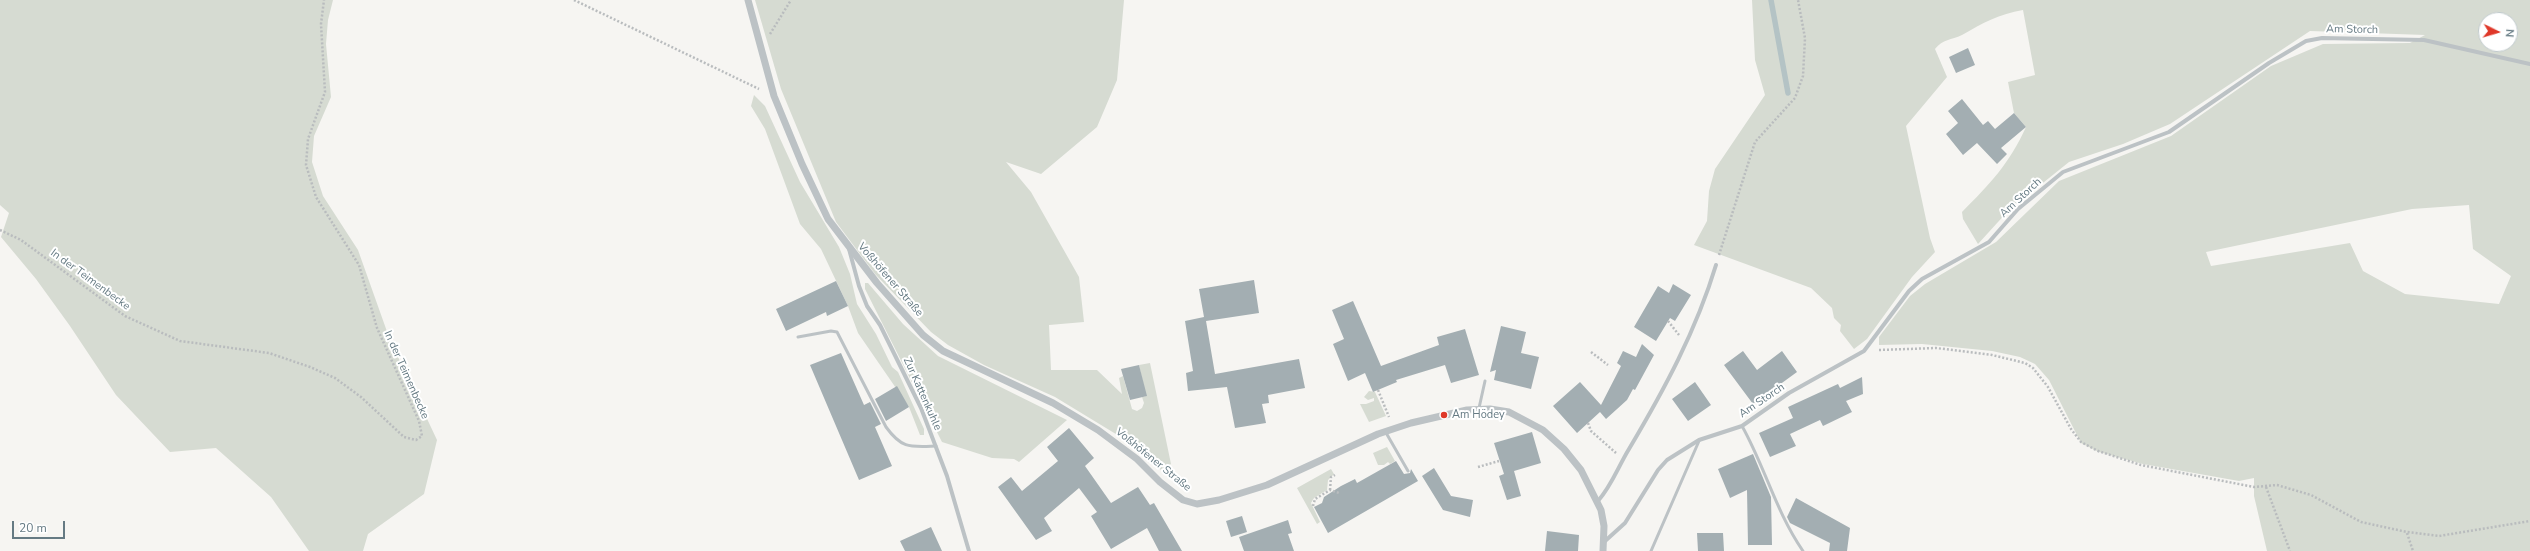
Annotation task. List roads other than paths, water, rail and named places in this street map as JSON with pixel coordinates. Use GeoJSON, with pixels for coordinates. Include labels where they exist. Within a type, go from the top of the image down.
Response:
{"type":"FeatureCollection","features":[{"type":"Feature","properties":{"kind":"street","name":"Voßhöfener Straße"},"geometry":{"type":"LineString","coordinates":[[748,0],[774,96],[802,164],[828,219],[848,248],[923,335],[943,351],[1053,403],[1098,430],[1137,459],[1160,482],[1183,500],[1197,504],[1220,500],[1260,487],[1385,431],[1459,411],[1478,410],[1509,412],[1543,430],[1564,449],[1581,470],[1598,501],[1604,526],[1603,551]]}},
{"type":"Feature","properties":{"kind":"street","name":"Am Storch"},"geometry":{"type":"LineString","coordinates":[[1604,542],[1625,522],[1658,470],[1667,460],[1699,440],[1742,426],[1789,393],[1864,351],[1909,291],[1922,279],[1989,242],[2018,209],[2063,172],[2169,132],[2269,63],[2306,41],[2322,38],[2424,40],[2530,64]]}},
{"type":"Feature","properties":{"kind":"street","name":"Zur Kattenkuhle"},"geometry":{"type":"LineString","coordinates":[[848,248],[864,299],[921,408],[947,476],[969,551]]}},
{"type":"Feature","properties":{"kind":"street"},"geometry":{"type":"LineString","coordinates":[[1598,501],[1610,488],[1624,458],[1666,387],[1704,304],[1716,266]]}},
{"type":"Feature","properties":{"kind":"lane"},"geometry":{"type":"LineString","coordinates":[[798,337],[831,331],[837,332],[886,427],[895,439],[909,448],[936,446]]}},
{"type":"Feature","properties":{"kind":"lane"},"geometry":{"type":"LineString","coordinates":[[1478,410],[1485,381]]}},
{"type":"Feature","properties":{"kind":"lane"},"geometry":{"type":"LineString","coordinates":[[1742,426],[1754,448],[1780,512],[1803,551]]}},
{"type":"Feature","properties":{"kind":"lane"},"geometry":{"type":"LineString","coordinates":[[1385,431],[1408,471]]}},
{"type":"Feature","properties":{"kind":"lane"},"geometry":{"type":"LineString","coordinates":[[1651,551],[1699,440]]}},
{"type":"Feature","properties":{"kind":"waterway"},"geometry":{"type":"LineString","coordinates":[[1771,0],[1788,93]]}},
{"type":"Feature","properties":{"kind":"place","name":"Am Hödey"},"geometry":{"type":"Point","coordinates":[1444,415]}}]}
